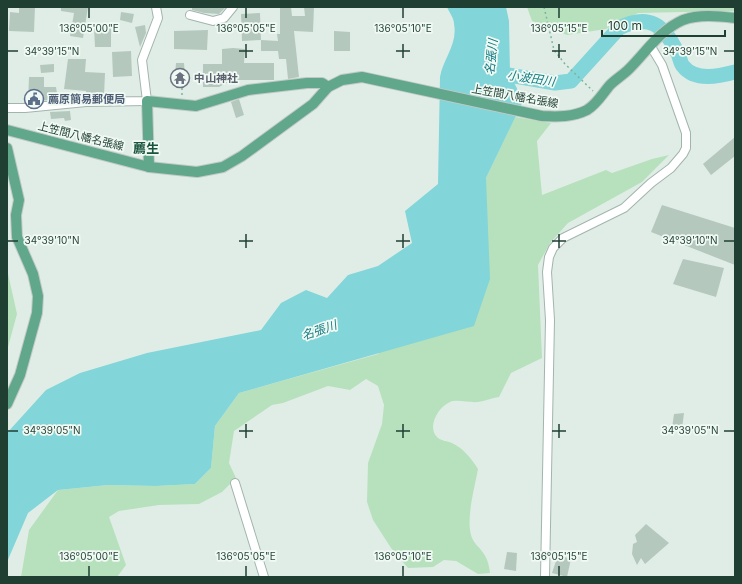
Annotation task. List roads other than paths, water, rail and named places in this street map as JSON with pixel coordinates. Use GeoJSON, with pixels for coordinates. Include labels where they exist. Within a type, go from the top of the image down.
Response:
{"type":"FeatureCollection","features":[{"type":"Feature","properties":{"kind":"main road","name":"上笠間八幡名張線"},"geometry":{"type":"LineString","coordinates":[[7,130],[149,166],[197,172],[223,167],[242,156],[314,104],[328,87],[342,80],[362,77],[542,116],[563,117],[587,110],[596,103],[603,93],[653,42],[673,26],[685,20],[696,17],[735,18]]}},
{"type":"Feature","properties":{"kind":"main road"},"geometry":{"type":"LineString","coordinates":[[149,166],[147,102],[196,106],[248,90],[307,83],[322,83],[328,87]]}},
{"type":"Feature","properties":{"kind":"main road"},"geometry":{"type":"LineString","coordinates":[[7,148],[19,200],[16,215],[17,237],[33,274],[38,296],[37,313],[20,375],[7,404]]}},
{"type":"Feature","properties":{"kind":"street"},"geometry":{"type":"LineString","coordinates":[[8,109],[86,102],[147,102],[142,60],[158,18],[156,7]]}},
{"type":"Feature","properties":{"kind":"street"},"geometry":{"type":"LineString","coordinates":[[190,15],[213,21],[224,18],[233,7]]}},
{"type":"Feature","properties":{"kind":"street"},"geometry":{"type":"LineString","coordinates":[[544,577],[550,320],[547,265],[553,248],[563,238],[624,208],[651,183],[671,168],[683,154],[687,140],[686,133],[653,42]]}},
{"type":"Feature","properties":{"kind":"street"},"geometry":{"type":"LineString","coordinates":[[235,483],[264,577]]}},
{"type":"Feature","properties":{"kind":"water","name":"名張川"},"geometry":{"type":"Polygon","coordinates":[[[447,7],[506,7],[509,21],[510,74],[523,101],[486,178],[490,279],[474,326],[239,393],[215,426],[211,468],[195,484],[156,486],[108,485],[58,490],[28,513],[7,562],[7,433],[46,390],[80,373],[147,353],[261,330],[281,303],[306,290],[327,298],[348,275],[378,266],[412,243],[405,211],[438,184],[440,77],[452,45],[455,31],[454,22],[447,7]]]}},
{"type":"Feature","properties":{"kind":"waterway","name":"小波田川"},"geometry":{"type":"LineString","coordinates":[[492,72],[555,83],[571,81],[619,28],[639,22],[654,24],[661,29],[667,35],[678,54],[682,65],[688,71],[701,76],[715,76],[735,72]]}},
{"type":"Feature","properties":{"kind":"place","name":"中山神社"},"geometry":{"type":"Point","coordinates":[180,78]}},
{"type":"Feature","properties":{"kind":"place","name":"薦原簡易郵便局"},"geometry":{"type":"Point","coordinates":[34,99]}},
{"type":"Feature","properties":{"kind":"district","name":"薦生"},"geometry":{"type":"Point","coordinates":[146,148]}}]}
